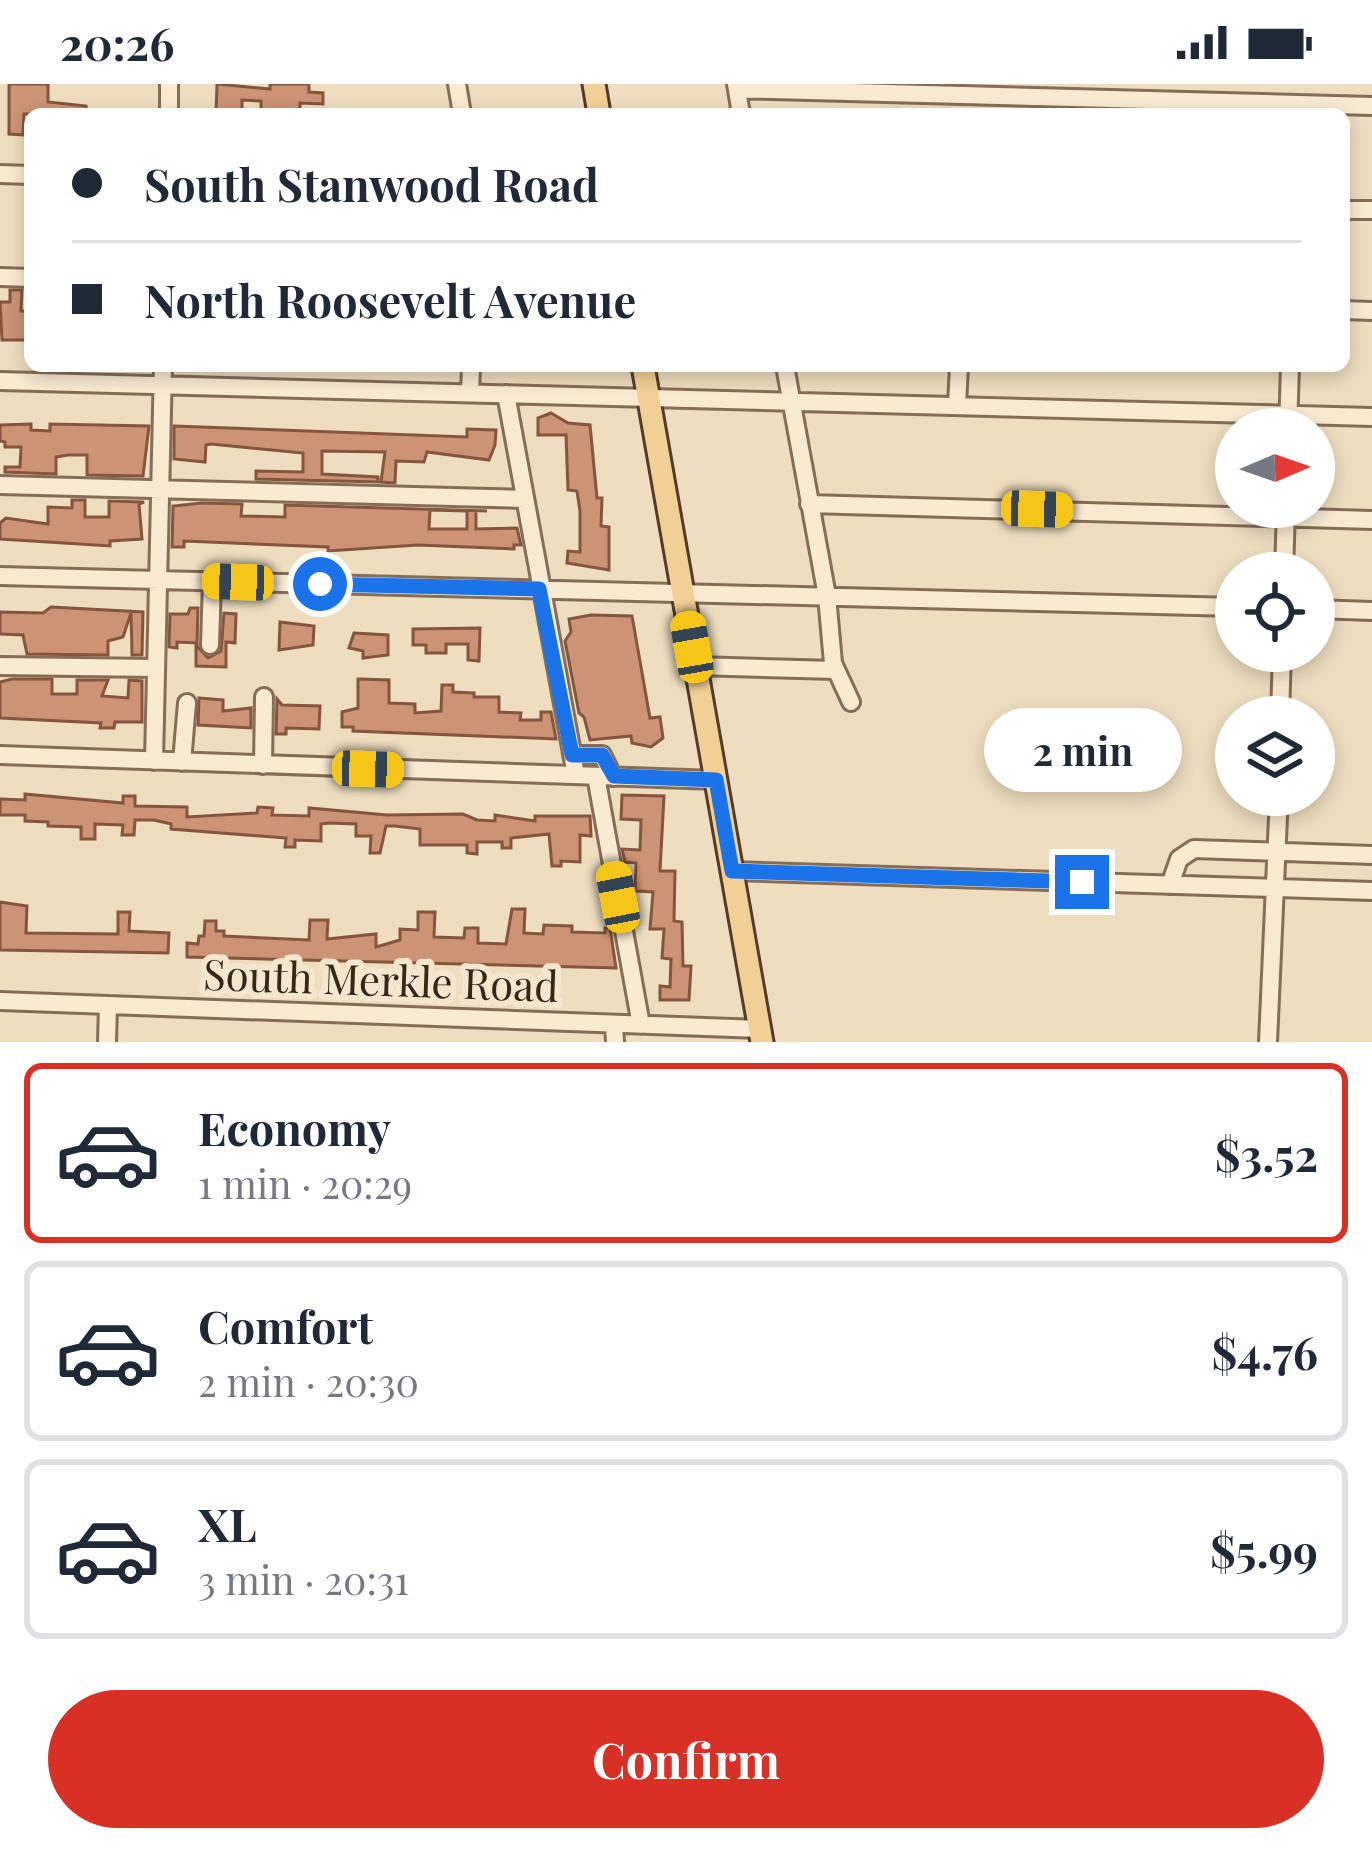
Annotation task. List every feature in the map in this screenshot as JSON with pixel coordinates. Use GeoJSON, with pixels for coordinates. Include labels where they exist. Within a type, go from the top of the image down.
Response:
{"type":"FeatureCollection","features":[{"type":"Feature","properties":{"kind":"main road"},"geometry":{"type":"LineString","coordinates":[[644,372],[761,1035]]}},
{"type":"Feature","properties":{"kind":"street"},"geometry":{"type":"LineString","coordinates":[[736,86],[1272,108]]}},
{"type":"Feature","properties":{"kind":"street"},"geometry":{"type":"LineString","coordinates":[[1321,108],[1372,106]]}},
{"type":"Feature","properties":{"kind":"street"},"geometry":{"type":"LineString","coordinates":[[470,393],[471,372]]}},
{"type":"Feature","properties":{"kind":"street"},"geometry":{"type":"LineString","coordinates":[[785,372],[836,670],[851,702]]}},
{"type":"Feature","properties":{"kind":"street"},"geometry":{"type":"LineString","coordinates":[[957,405],[958,372]]}},
{"type":"Feature","properties":{"kind":"street"},"geometry":{"type":"LineString","coordinates":[[1288,408],[1290,372]]}},
{"type":"Feature","properties":{"kind":"street"},"geometry":{"type":"LineString","coordinates":[[154,760],[163,376]]}},
{"type":"Feature","properties":{"kind":"street"},"geometry":{"type":"LineString","coordinates":[[0,381],[163,376],[470,393],[957,405],[1215,418]]}},
{"type":"Feature","properties":{"kind":"street"},"geometry":{"type":"LineString","coordinates":[[506,394],[576,776]]}},
{"type":"Feature","properties":{"kind":"street"},"geometry":{"type":"LineString","coordinates":[[1335,419],[1372,417]]}},
{"type":"Feature","properties":{"kind":"street"},"geometry":{"type":"LineString","coordinates":[[0,485],[526,499]]}},
{"type":"Feature","properties":{"kind":"street"},"geometry":{"type":"LineString","coordinates":[[808,504],[1215,512]]}},
{"type":"Feature","properties":{"kind":"street"},"geometry":{"type":"LineString","coordinates":[[1335,517],[1372,520]]}},
{"type":"Feature","properties":{"kind":"street"},"geometry":{"type":"LineString","coordinates":[[0,576],[1215,606]]}},
{"type":"Feature","properties":{"kind":"street"},"geometry":{"type":"LineString","coordinates":[[210,645],[212,581]]}},
{"type":"Feature","properties":{"kind":"street"},"geometry":{"type":"LineString","coordinates":[[1335,610],[1372,611]]}},
{"type":"Feature","properties":{"kind":"street"},"geometry":{"type":"LineString","coordinates":[[0,666],[156,668]]}},
{"type":"Feature","properties":{"kind":"street"},"geometry":{"type":"LineString","coordinates":[[696,666],[836,670]]}},
{"type":"Feature","properties":{"kind":"street"},"geometry":{"type":"LineString","coordinates":[[263,765],[264,697]]}},
{"type":"Feature","properties":{"kind":"street"},"geometry":{"type":"LineString","coordinates":[[182,762],[187,703]]}},
{"type":"Feature","properties":{"kind":"street"},"geometry":{"type":"LineString","coordinates":[[0,755],[716,780]]}},
{"type":"Feature","properties":{"kind":"street"},"geometry":{"type":"LineString","coordinates":[[572,755],[602,755],[641,1024]]}},
{"type":"Feature","properties":{"kind":"street"},"geometry":{"type":"LineString","coordinates":[[1268,1042],[1278,816]]}},
{"type":"Feature","properties":{"kind":"street"},"geometry":{"type":"LineString","coordinates":[[1170,884],[1179,859],[1188,851],[1372,856]]}},
{"type":"Feature","properties":{"kind":"street"},"geometry":{"type":"LineString","coordinates":[[732,871],[1372,891]]}},
{"type":"Feature","properties":{"kind":"street","name":"South Merkle Road"},"geometry":{"type":"LineString","coordinates":[[0,1001],[615,1033],[641,1024],[761,1035]]}},
{"type":"Feature","properties":{"kind":"street"},"geometry":{"type":"LineString","coordinates":[[106,1042],[108,1005]]}},
{"type":"Feature","properties":{"kind":"building"},"geometry":{"type":"Polygon","coordinates":[[[9,84],[48,84],[48,102],[86,106],[24,108],[23,135],[9,134],[9,84]]]}},
{"type":"Feature","properties":{"kind":"building"},"geometry":{"type":"Polygon","coordinates":[[[217,84],[270,89],[270,84],[309,84],[309,92],[323,93],[323,104],[300,103],[300,108],[261,108],[261,101],[242,100],[242,108],[216,108],[217,84]]]}},
{"type":"Feature","properties":{"kind":"building"},"geometry":{"type":"Polygon","coordinates":[[[10,290],[22,290],[24,340],[2,340],[0,302],[10,302],[10,290]]]}},
{"type":"Feature","properties":{"kind":"building"},"geometry":{"type":"Polygon","coordinates":[[[551,413],[568,423],[590,425],[597,498],[602,498],[601,526],[609,527],[609,570],[567,563],[568,551],[580,552],[580,511],[577,491],[568,490],[566,435],[538,435],[538,418],[551,413]]]}},
{"type":"Feature","properties":{"kind":"building"},"geometry":{"type":"Polygon","coordinates":[[[31,424],[31,430],[50,431],[50,424],[149,426],[143,476],[87,475],[87,455],[56,457],[56,474],[5,472],[5,467],[20,467],[21,447],[5,447],[0,425],[31,424]]]}},
{"type":"Feature","properties":{"kind":"building"},"geometry":{"type":"Polygon","coordinates":[[[174,426],[467,437],[467,429],[496,430],[489,460],[427,452],[424,462],[396,461],[395,483],[381,482],[385,452],[322,451],[322,474],[378,477],[378,482],[256,479],[256,471],[303,472],[303,453],[211,444],[206,445],[205,462],[174,459],[174,426]]]}},
{"type":"Feature","properties":{"kind":"building"},"geometry":{"type":"Polygon","coordinates":[[[72,500],[85,500],[85,517],[109,517],[109,501],[144,502],[139,504],[142,539],[110,541],[110,546],[0,539],[0,523],[6,518],[48,524],[48,507],[72,508],[72,500]]]}},
{"type":"Feature","properties":{"kind":"building"},"geometry":{"type":"Polygon","coordinates":[[[242,504],[241,516],[285,517],[285,505],[487,511],[476,511],[476,529],[517,528],[521,545],[514,549],[418,545],[328,551],[328,547],[184,541],[184,547],[172,547],[173,506],[242,504]],[[430,510],[429,529],[467,529],[467,511],[430,510]]]}},
{"type":"Feature","properties":{"kind":"building"},"geometry":{"type":"Polygon","coordinates":[[[51,607],[143,612],[142,655],[132,655],[131,613],[123,637],[108,641],[108,655],[27,654],[23,635],[0,634],[0,612],[43,613],[51,607]]]}},
{"type":"Feature","properties":{"kind":"building"},"geometry":{"type":"Polygon","coordinates":[[[190,608],[198,608],[197,646],[208,658],[221,651],[224,613],[236,614],[235,643],[226,642],[226,667],[196,666],[196,643],[177,642],[177,648],[169,647],[170,614],[188,614],[190,608]]]}},
{"type":"Feature","properties":{"kind":"building"},"geometry":{"type":"Polygon","coordinates":[[[632,616],[650,718],[660,717],[663,738],[651,747],[632,743],[631,736],[590,740],[579,713],[565,641],[571,632],[569,619],[632,616]]]}},
{"type":"Feature","properties":{"kind":"building"},"geometry":{"type":"Polygon","coordinates":[[[280,622],[314,626],[313,645],[279,650],[280,622]]]}},
{"type":"Feature","properties":{"kind":"building"},"geometry":{"type":"Polygon","coordinates":[[[480,628],[479,661],[468,660],[468,644],[446,644],[446,653],[426,653],[426,645],[413,645],[413,629],[480,628]]]}},
{"type":"Feature","properties":{"kind":"building"},"geometry":{"type":"Polygon","coordinates":[[[354,633],[388,635],[388,655],[363,658],[363,651],[349,648],[354,633]]]}},
{"type":"Feature","properties":{"kind":"building"},"geometry":{"type":"Polygon","coordinates":[[[52,679],[52,694],[77,694],[77,680],[108,680],[102,696],[128,698],[129,680],[142,681],[142,722],[115,722],[114,728],[100,728],[101,723],[0,718],[0,682],[52,679]]]}},
{"type":"Feature","properties":{"kind":"building"},"geometry":{"type":"Polygon","coordinates":[[[358,679],[389,680],[389,703],[415,704],[415,713],[441,711],[442,685],[453,685],[453,692],[474,693],[474,697],[499,697],[499,712],[521,713],[520,720],[541,720],[541,712],[551,712],[556,739],[353,731],[353,727],[342,727],[342,712],[358,708],[358,679]]]}},
{"type":"Feature","properties":{"kind":"building"},"geometry":{"type":"Polygon","coordinates":[[[199,698],[223,700],[223,711],[251,708],[251,728],[198,725],[199,698]]]}},
{"type":"Feature","properties":{"kind":"building"},"geometry":{"type":"Polygon","coordinates":[[[277,699],[282,705],[320,706],[319,729],[286,728],[286,734],[276,734],[277,699]]]}},
{"type":"Feature","properties":{"kind":"building"},"geometry":{"type":"Polygon","coordinates":[[[25,794],[123,803],[123,796],[135,796],[135,806],[187,807],[187,817],[257,813],[258,807],[273,808],[272,815],[309,816],[309,808],[387,815],[463,814],[495,821],[495,815],[535,821],[535,816],[590,816],[591,836],[580,835],[580,862],[561,861],[561,866],[552,866],[549,834],[511,838],[511,848],[502,848],[502,842],[477,842],[477,854],[467,853],[467,845],[420,845],[420,829],[395,826],[386,826],[380,853],[370,853],[371,836],[356,836],[356,824],[321,824],[321,841],[295,840],[295,847],[285,847],[286,838],[171,829],[171,824],[154,820],[135,820],[134,835],[122,835],[123,825],[95,824],[95,839],[81,839],[81,827],[48,826],[48,822],[25,821],[25,815],[0,815],[0,799],[25,800],[25,794]]]}},
{"type":"Feature","properties":{"kind":"building"},"geometry":{"type":"Polygon","coordinates":[[[622,795],[664,796],[660,871],[675,871],[674,921],[682,922],[683,966],[691,966],[689,1000],[660,1000],[660,986],[670,987],[671,959],[662,958],[664,929],[650,929],[653,892],[635,891],[636,863],[625,862],[622,849],[640,850],[641,820],[621,819],[622,795]]]}},
{"type":"Feature","properties":{"kind":"building"},"geometry":{"type":"Polygon","coordinates":[[[0,902],[27,906],[26,933],[118,934],[118,912],[130,912],[129,931],[169,933],[168,953],[0,950],[0,902]]]}},
{"type":"Feature","properties":{"kind":"building"},"geometry":{"type":"Polygon","coordinates":[[[512,909],[525,909],[524,933],[543,934],[544,925],[572,926],[572,932],[605,933],[610,928],[616,968],[187,957],[187,943],[198,944],[205,921],[216,921],[216,931],[224,931],[224,936],[309,940],[310,920],[328,920],[327,939],[376,934],[376,947],[400,940],[400,929],[418,930],[418,912],[435,912],[434,937],[464,938],[465,928],[478,928],[478,943],[506,944],[512,909]]]}},
{"type":"Feature","properties":{"kind":"route"},"geometry":{"type":"LineString","coordinates":[[320,584],[539,589],[572,755],[602,755],[614,776],[716,780],[732,871],[1082,882]]}}]}
